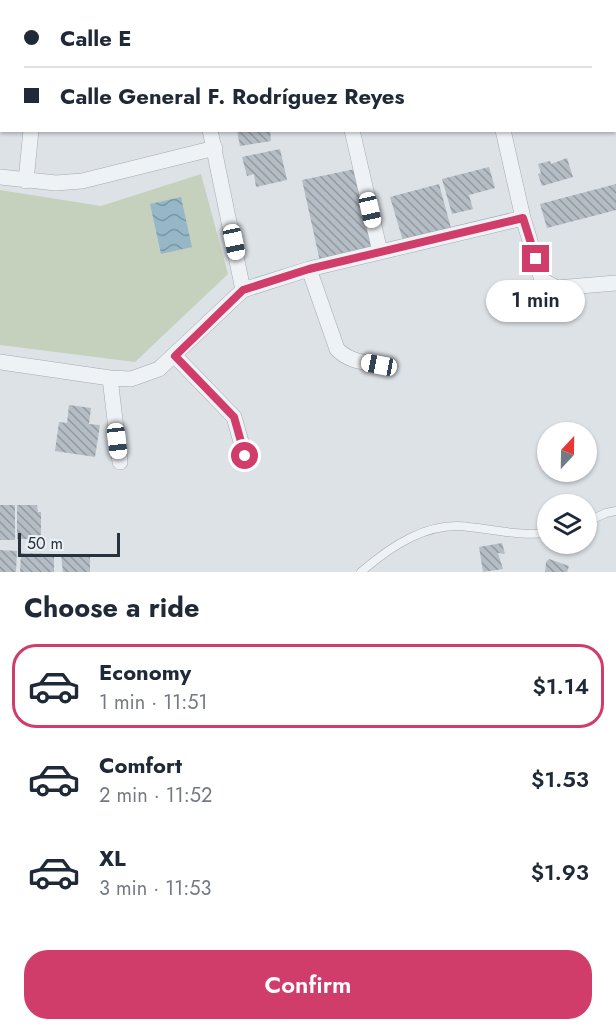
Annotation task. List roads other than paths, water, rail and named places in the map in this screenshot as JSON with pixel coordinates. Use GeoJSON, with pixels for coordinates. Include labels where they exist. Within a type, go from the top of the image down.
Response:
{"type":"FeatureCollection","features":[{"type":"Feature","properties":{"kind":"street"},"geometry":{"type":"LineString","coordinates":[[26,181],[31,132]]}},
{"type":"Feature","properties":{"kind":"street"},"geometry":{"type":"LineString","coordinates":[[211,132],[243,290]]}},
{"type":"Feature","properties":{"kind":"street"},"geometry":{"type":"LineString","coordinates":[[352,132],[380,252]]}},
{"type":"Feature","properties":{"kind":"street"},"geometry":{"type":"LineString","coordinates":[[503,132],[523,218],[543,280],[557,288],[616,283]]}},
{"type":"Feature","properties":{"kind":"street"},"geometry":{"type":"LineString","coordinates":[[0,177],[57,183],[82,181],[215,148]]}},
{"type":"Feature","properties":{"kind":"street"},"geometry":{"type":"LineString","coordinates":[[0,362],[131,379],[159,369],[243,290],[309,269],[523,218]]}},
{"type":"Feature","properties":{"kind":"street"},"geometry":{"type":"LineString","coordinates":[[309,269],[337,349],[343,356],[379,365]]}},
{"type":"Feature","properties":{"kind":"street"},"geometry":{"type":"LineString","coordinates":[[175,356],[234,417],[245,456]]}},
{"type":"Feature","properties":{"kind":"street"},"geometry":{"type":"LineString","coordinates":[[110,378],[120,462]]}},
{"type":"Feature","properties":{"kind":"lane"},"geometry":{"type":"LineString","coordinates":[[597,518],[616,511]]}},
{"type":"Feature","properties":{"kind":"lane"},"geometry":{"type":"LineString","coordinates":[[361,572],[398,544],[434,528],[450,525],[511,534],[537,533]]}},
{"type":"Feature","properties":{"kind":"water"},"geometry":{"type":"Polygon","coordinates":[[[181,197],[192,247],[161,254],[150,204],[181,197]]]}}]}
